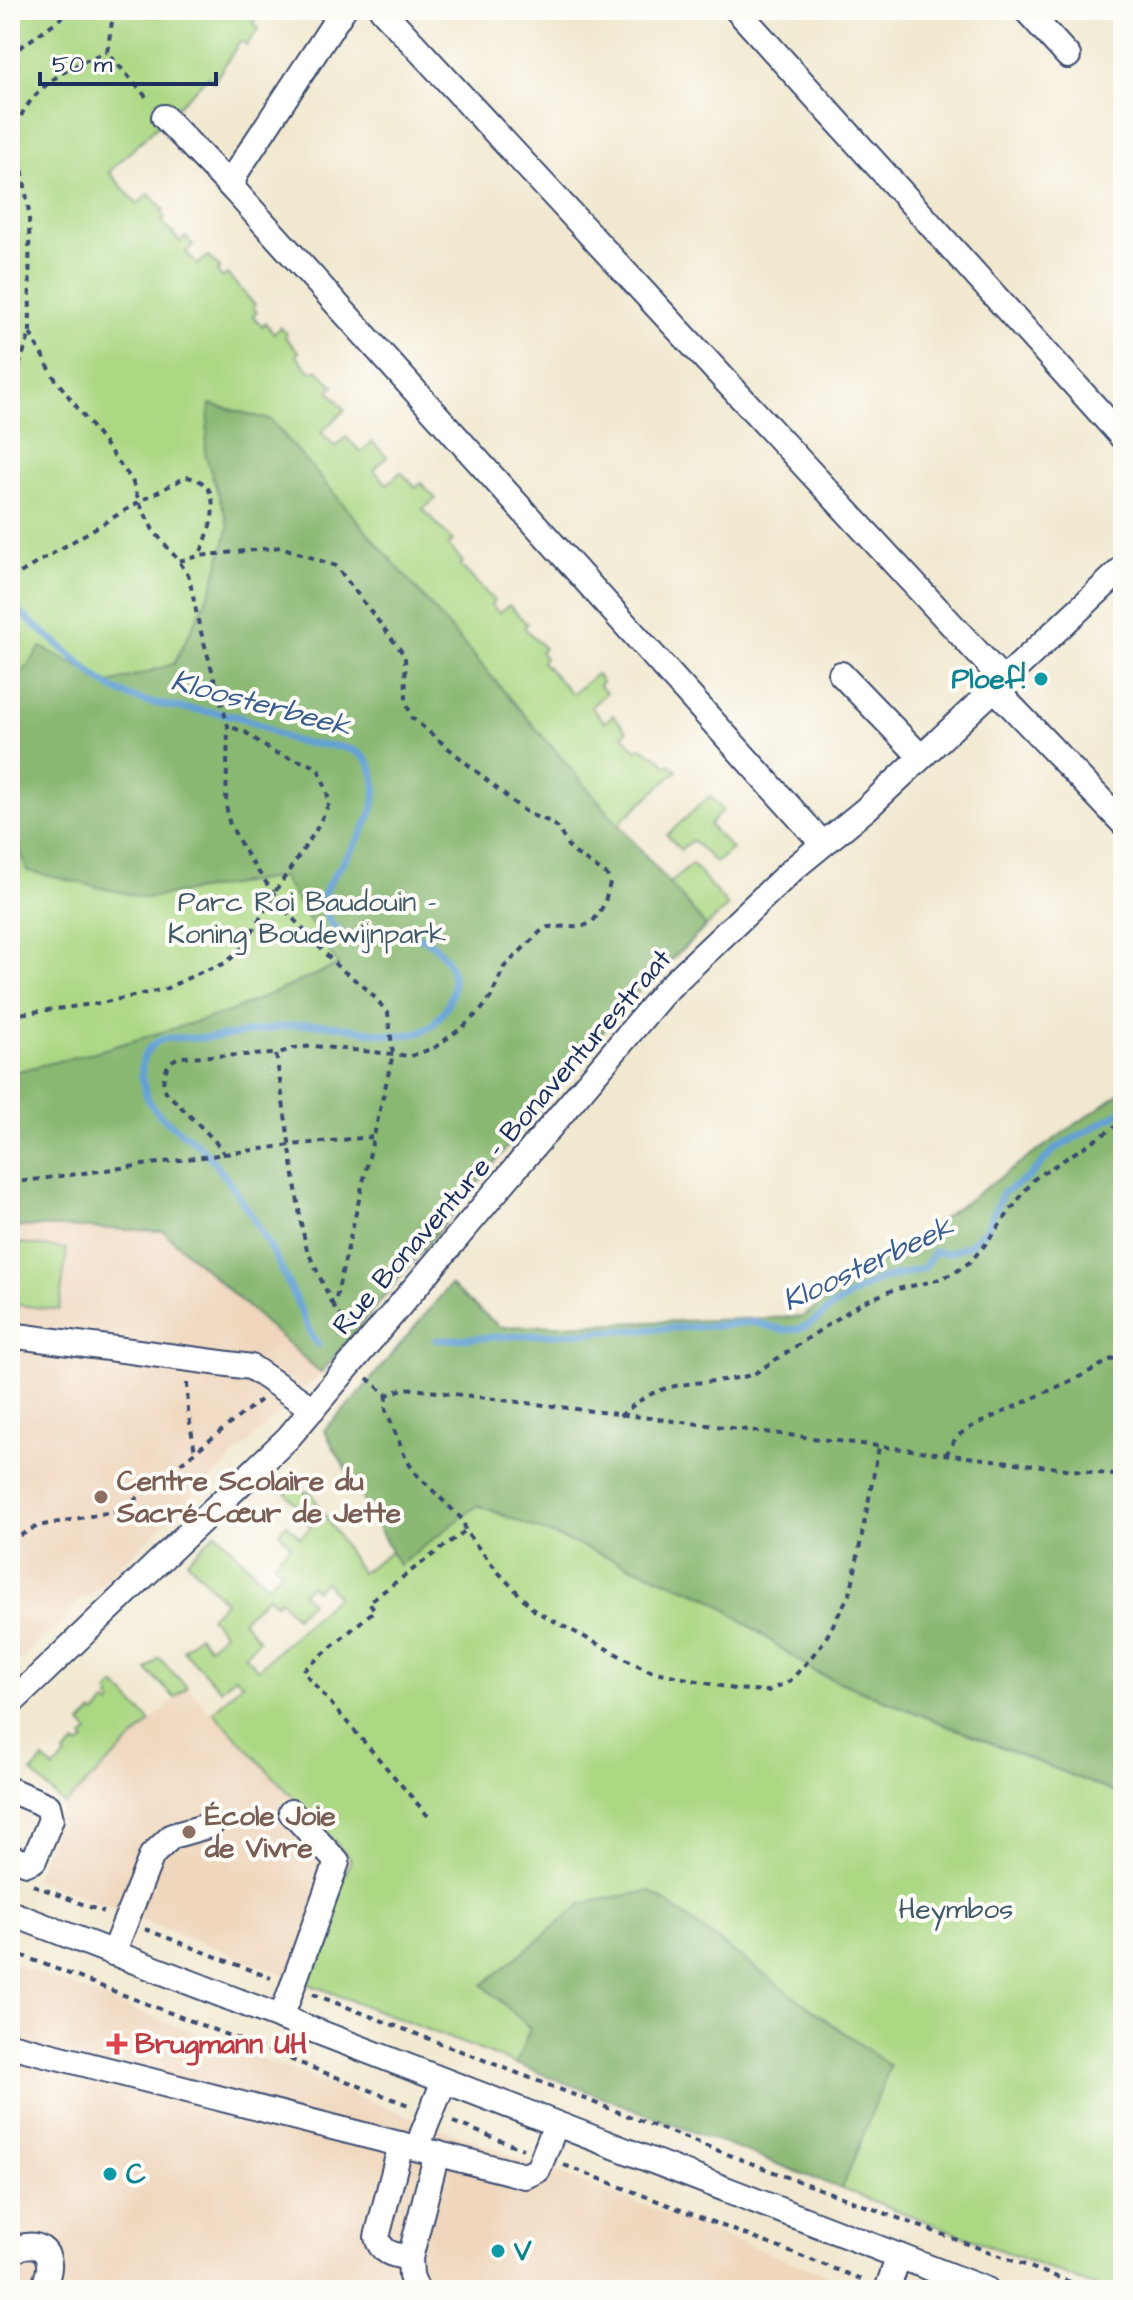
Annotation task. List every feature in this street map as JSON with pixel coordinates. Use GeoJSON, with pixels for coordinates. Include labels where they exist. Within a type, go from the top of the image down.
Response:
{"type":"FeatureCollection","features":[{"type":"Feature","properties":{"kind":"street"},"geometry":{"type":"LineString","coordinates":[[235,191],[234,177],[239,168],[343,10]]}},
{"type":"Feature","properties":{"kind":"street"},"geometry":{"type":"LineString","coordinates":[[382,10],[1123,823]]}},
{"type":"Feature","properties":{"kind":"street"},"geometry":{"type":"LineString","coordinates":[[737,10],[1123,438]]}},
{"type":"Feature","properties":{"kind":"street"},"geometry":{"type":"LineString","coordinates":[[1026,10],[1068,56]]}},
{"type":"Feature","properties":{"kind":"street"},"geometry":{"type":"LineString","coordinates":[[164,117],[235,191],[823,844]]}},
{"type":"Feature","properties":{"kind":"street","name":"Rue Bonaventure - Bonaventurestraat"},"geometry":{"type":"LineString","coordinates":[[10,1704],[288,1438],[665,991],[793,869],[841,831],[1123,568]]}},
{"type":"Feature","properties":{"kind":"street"},"geometry":{"type":"LineString","coordinates":[[841,674],[921,757]]}},
{"type":"Feature","properties":{"kind":"street"},"geometry":{"type":"LineString","coordinates":[[10,1335],[251,1367],[313,1409]]}},
{"type":"Feature","properties":{"kind":"street"},"geometry":{"type":"LineString","coordinates":[[10,1790],[48,1806],[51,1819],[34,1860],[27,1863],[10,1857]]}},
{"type":"Feature","properties":{"kind":"street"},"geometry":{"type":"LineString","coordinates":[[281,2018],[337,1862],[291,1812]]}},
{"type":"Feature","properties":{"kind":"street"},"geometry":{"type":"LineString","coordinates":[[113,1953],[152,1855],[172,1836],[211,1825]]}},
{"type":"Feature","properties":{"kind":"street"},"geometry":{"type":"LineString","coordinates":[[10,1913],[976,2288]]}},
{"type":"Feature","properties":{"kind":"street"},"geometry":{"type":"LineString","coordinates":[[10,2045],[420,2144],[529,2176],[538,2170],[556,2124]]}},
{"type":"Feature","properties":{"kind":"street"},"geometry":{"type":"LineString","coordinates":[[410,2258],[388,2253],[377,2237],[420,2144],[444,2081]]}},
{"type":"Feature","properties":{"kind":"street"},"geometry":{"type":"LineString","coordinates":[[417,2290],[411,2276],[410,2258],[420,2144]]}},
{"type":"Feature","properties":{"kind":"street"},"geometry":{"type":"LineString","coordinates":[[10,2255],[27,2244],[45,2252],[49,2265],[43,2290]]}},
{"type":"Feature","properties":{"kind":"street"},"geometry":{"type":"LineString","coordinates":[[887,2290],[899,2256]]}},
{"type":"Feature","properties":{"kind":"path"},"geometry":{"type":"LineString","coordinates":[[10,55],[72,10]]}},
{"type":"Feature","properties":{"kind":"path"},"geometry":{"type":"LineString","coordinates":[[107,52],[114,10]]}},
{"type":"Feature","properties":{"kind":"path"},"geometry":{"type":"LineString","coordinates":[[107,52],[164,117]]}},
{"type":"Feature","properties":{"kind":"path"},"geometry":{"type":"LineString","coordinates":[[16,127],[48,84],[85,60],[107,52]]}},
{"type":"Feature","properties":{"kind":"path"},"geometry":{"type":"LineString","coordinates":[[10,112],[16,127],[29,213],[30,333],[10,393]]}},
{"type":"Feature","properties":{"kind":"path"},"geometry":{"type":"LineString","coordinates":[[30,333],[54,377],[132,480],[153,530],[189,577],[199,625],[228,726],[226,804],[229,822],[274,896],[337,966],[384,1006],[391,1020],[393,1054],[334,1307]]}},
{"type":"Feature","properties":{"kind":"path"},"geometry":{"type":"LineString","coordinates":[[10,579],[186,477],[203,484],[214,509],[211,529],[199,556]]}},
{"type":"Feature","properties":{"kind":"path"},"geometry":{"type":"LineString","coordinates":[[179,561],[281,547],[336,566],[405,656],[406,700],[411,717],[519,807],[551,822],[568,846],[607,875],[610,883],[604,905],[592,923],[548,927],[540,932],[504,967],[491,997],[482,1009],[434,1048],[411,1056],[314,1046],[276,1054],[179,1057],[172,1060],[167,1066],[163,1084],[166,1092],[225,1155]]}},
{"type":"Feature","properties":{"kind":"path"},"geometry":{"type":"LineString","coordinates":[[10,572],[21,572]]}},
{"type":"Feature","properties":{"kind":"path"},"geometry":{"type":"LineString","coordinates":[[10,1015],[101,1003],[165,989],[226,963],[243,947],[315,832],[329,804],[319,771],[312,765],[273,752],[245,732],[228,726]]}},
{"type":"Feature","properties":{"kind":"path"},"geometry":{"type":"LineString","coordinates":[[276,1054],[307,1250],[334,1307],[355,1340],[378,1359],[364,1376],[387,1395]]}},
{"type":"Feature","properties":{"kind":"path"},"geometry":{"type":"LineString","coordinates":[[620,1416],[663,1389],[754,1374],[861,1303],[893,1290],[952,1274],[970,1262],[984,1246],[1034,1179],[1123,1122]]}},
{"type":"Feature","properties":{"kind":"path"},"geometry":{"type":"LineString","coordinates":[[10,1183],[372,1137]]}},
{"type":"Feature","properties":{"kind":"path"},"geometry":{"type":"LineString","coordinates":[[946,1455],[957,1436],[971,1427],[1123,1353]]}},
{"type":"Feature","properties":{"kind":"path"},"geometry":{"type":"LineString","coordinates":[[186,1359],[188,1411],[195,1452]]}},
{"type":"Feature","properties":{"kind":"path"},"geometry":{"type":"LineString","coordinates":[[387,1395],[405,1388],[1123,1476]]}},
{"type":"Feature","properties":{"kind":"path"},"geometry":{"type":"LineString","coordinates":[[10,1541],[38,1526],[122,1510],[267,1394],[283,1389]]}},
{"type":"Feature","properties":{"kind":"path"},"geometry":{"type":"LineString","coordinates":[[387,1395],[386,1410],[415,1473],[464,1521],[465,1531],[535,1611],[647,1670],[734,1689],[768,1691],[790,1681],[825,1640],[851,1591],[879,1447]]}},
{"type":"Feature","properties":{"kind":"path"},"geometry":{"type":"LineString","coordinates":[[428,1816],[303,1671],[375,1610],[369,1602],[465,1531]]}},
{"type":"Feature","properties":{"kind":"path"},"geometry":{"type":"LineString","coordinates":[[28,1883],[771,2171],[1092,2290]]}},
{"type":"Feature","properties":{"kind":"shaded area","name":"Centre Scolaire du Sacré-Cœur de Jette"},"geometry":{"type":"Polygon","coordinates":[[[37,1226],[163,1231],[321,1373],[87,1598],[84,1596],[69,1615],[10,1671],[10,1228],[37,1226]]]}},
{"type":"Feature","properties":{"kind":"shaded area","name":"École Joie de Vivre"},"geometry":{"type":"Polygon","coordinates":[[[187,1687],[351,1859],[306,1983],[34,1879],[64,1805],[187,1687]]]}},
{"type":"Feature","properties":{"kind":"shaded area","name":"Brugmann UH"},"geometry":{"type":"Polygon","coordinates":[[[10,1962],[438,2127],[865,2290],[10,2290],[10,1962]]]}},
{"type":"Feature","properties":{"kind":"green space","name":"Parc Roi Baudouin - Koning Boudewijnpark"},"geometry":{"type":"Polygon","coordinates":[[[10,10],[261,10],[253,23],[259,28],[247,45],[240,41],[214,82],[208,77],[109,172],[137,204],[149,194],[164,210],[161,212],[165,217],[162,221],[180,242],[186,237],[193,245],[186,252],[197,265],[208,256],[220,268],[217,272],[222,278],[227,274],[255,305],[253,307],[257,312],[253,316],[262,326],[265,323],[274,333],[280,327],[299,352],[296,356],[311,372],[316,369],[334,386],[329,391],[345,410],[321,432],[335,447],[346,437],[361,452],[372,442],[387,457],[374,470],[387,484],[401,472],[416,488],[421,483],[436,499],[423,509],[453,541],[448,545],[463,562],[460,565],[494,601],[491,605],[499,613],[509,605],[527,624],[524,627],[544,648],[540,652],[545,658],[542,662],[572,694],[596,674],[602,682],[599,685],[606,693],[591,707],[605,722],[613,715],[627,731],[623,735],[636,750],[641,747],[677,771],[618,824],[669,884],[692,864],[728,906],[626,1003],[321,1373],[163,1231],[37,1226],[10,1228],[10,10]]]}},
{"type":"Feature","properties":{"kind":"green space","name":"Parc Roi Baudouin - Koning Boudewijnpark"},"geometry":{"type":"Polygon","coordinates":[[[210,404],[271,420],[706,926],[626,1003],[321,1373],[163,1231],[37,1226],[10,1228],[10,1073],[95,1052],[229,1012],[338,965],[282,877],[146,898],[27,871],[10,820],[10,689],[41,647],[110,683],[174,664],[212,588],[229,526],[205,454],[210,404]]]}},
{"type":"Feature","properties":{"kind":"green space"},"geometry":{"type":"Polygon","coordinates":[[[710,796],[723,810],[709,825],[732,849],[716,863],[692,840],[681,850],[667,835],[710,796]]]}},
{"type":"Feature","properties":{"kind":"green space"},"geometry":{"type":"Polygon","coordinates":[[[1123,1091],[1123,1796],[815,1672],[710,1598],[478,1505],[399,1565],[324,1430],[351,1403],[450,1285],[500,1327],[802,1317],[1123,1091]]]}},
{"type":"Feature","properties":{"kind":"green space"},"geometry":{"type":"Polygon","coordinates":[[[10,1242],[67,1249],[59,1310],[10,1304],[10,1242]]]}},
{"type":"Feature","properties":{"kind":"green space","name":"Heymbos"},"geometry":{"type":"Polygon","coordinates":[[[299,1481],[305,1493],[310,1491],[361,1573],[391,1551],[399,1564],[478,1505],[710,1598],[815,1672],[1123,1796],[1123,2290],[1104,2290],[842,2189],[890,2065],[484,1985],[530,2028],[516,2064],[306,1983],[351,1859],[213,1712],[242,1683],[235,1676],[221,1690],[183,1650],[198,1635],[209,1647],[224,1633],[210,1617],[225,1602],[187,1561],[216,1532],[267,1585],[282,1571],[273,1562],[291,1545],[279,1532],[287,1524],[300,1537],[311,1527],[286,1493],[299,1481]],[[325,1582],[316,1590],[310,1585],[302,1593],[311,1602],[295,1617],[280,1600],[276,1604],[268,1596],[242,1620],[259,1640],[244,1655],[258,1669],[337,1596],[325,1582]]]}},
{"type":"Feature","properties":{"kind":"green space"},"geometry":{"type":"Polygon","coordinates":[[[159,1658],[187,1687],[175,1698],[147,1670],[159,1658]]]}},
{"type":"Feature","properties":{"kind":"green space"},"geometry":{"type":"Polygon","coordinates":[[[115,1685],[151,1722],[64,1805],[32,1772],[44,1759],[54,1769],[76,1743],[79,1746],[85,1741],[83,1738],[89,1732],[81,1724],[107,1702],[110,1705],[113,1703],[108,1692],[115,1685]]]}},
{"type":"Feature","properties":{"kind":"green space"},"geometry":{"type":"Polygon","coordinates":[[[650,1891],[890,2066],[842,2189],[516,2064],[530,2028],[483,1985],[583,1903],[650,1891]]]}},
{"type":"Feature","properties":{"kind":"waterway","name":"Kloosterbeek"},"geometry":{"type":"LineString","coordinates":[[10,604],[99,679],[119,692],[163,705],[239,717],[295,741],[349,749],[366,759],[372,769],[376,787],[369,820],[323,895],[325,908],[333,926],[344,934],[358,937],[390,932],[408,934],[425,940],[439,950],[449,966],[453,983],[450,998],[440,1017],[424,1031],[407,1035],[312,1024],[217,1037],[171,1038],[154,1044],[145,1054],[142,1067],[146,1094],[155,1109],[207,1153],[248,1210],[272,1250],[318,1345]]}},
{"type":"Feature","properties":{"kind":"waterway","name":"Kloosterbeek"},"geometry":{"type":"LineString","coordinates":[[437,1340],[752,1322],[784,1330],[809,1325],[832,1307],[876,1281],[924,1268],[934,1252],[948,1253],[969,1245],[986,1229],[1003,1193],[1029,1177],[1055,1149],[1123,1111]]}},
{"type":"Feature","properties":{"kind":"place","name":"Ploef!"},"geometry":{"type":"Point","coordinates":[1041,679]}},
{"type":"Feature","properties":{"kind":"place","name":"Centre Scolaire du Sacré-Cœur de Jette"},"geometry":{"type":"Point","coordinates":[101,1497]}},
{"type":"Feature","properties":{"kind":"place","name":"École Joie de Vivre"},"geometry":{"type":"Point","coordinates":[189,1832]}},
{"type":"Feature","properties":{"kind":"place","name":"Brugmann UH"},"geometry":{"type":"Point","coordinates":[117,2044]}},
{"type":"Feature","properties":{"kind":"place","name":"C"},"geometry":{"type":"Point","coordinates":[110,2174]}},
{"type":"Feature","properties":{"kind":"place","name":"V"},"geometry":{"type":"Point","coordinates":[498,2251]}}]}
